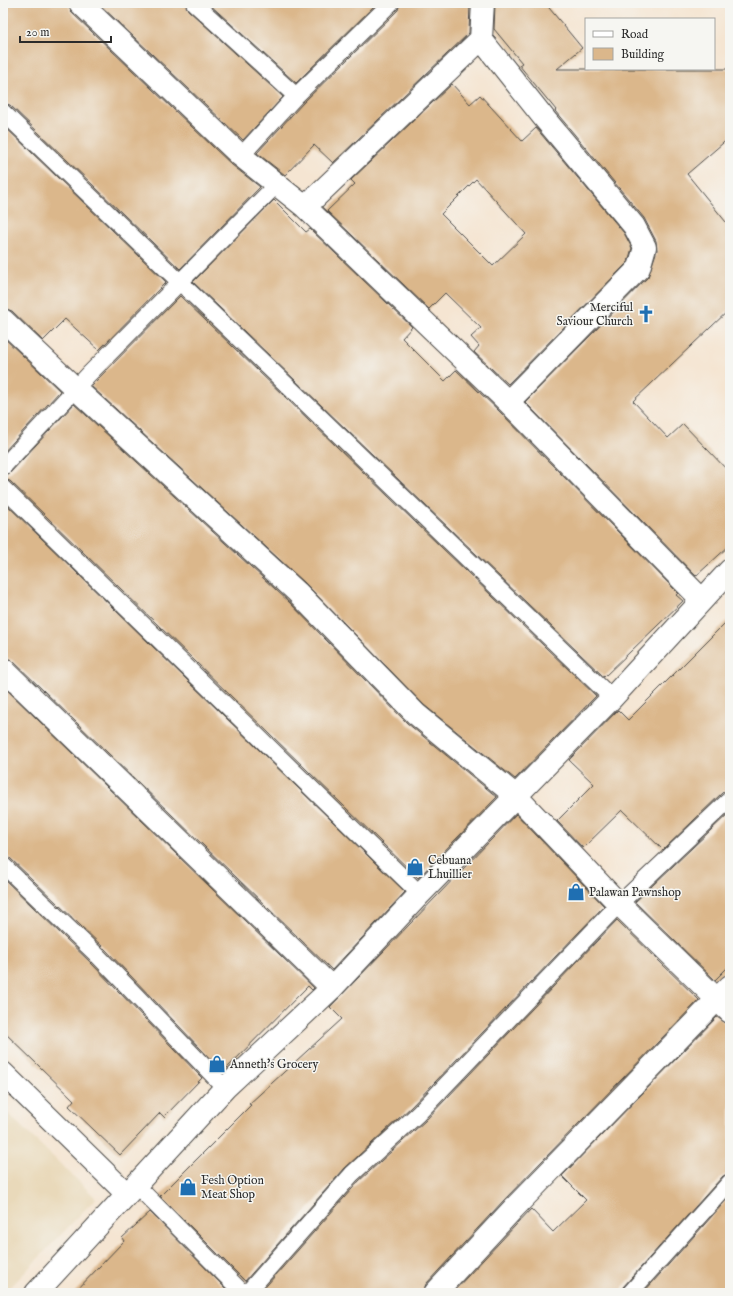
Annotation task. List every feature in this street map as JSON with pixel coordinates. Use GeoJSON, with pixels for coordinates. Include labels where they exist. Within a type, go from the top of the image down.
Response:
{"type":"FeatureCollection","features":[{"type":"Feature","properties":{"kind":"street"},"geometry":{"type":"LineString","coordinates":[[80,3],[241,156],[305,208],[508,402],[702,600]]}},
{"type":"Feature","properties":{"kind":"street"},"geometry":{"type":"LineString","coordinates":[[483,3],[481,39],[544,118],[634,226],[645,247],[639,268],[508,402]]}},
{"type":"Feature","properties":{"kind":"street"},"geometry":{"type":"LineString","coordinates":[[305,208],[481,39]]}},
{"type":"Feature","properties":{"kind":"street"},"geometry":{"type":"LineString","coordinates":[[3,320],[76,390],[297,592],[416,714],[516,797],[619,904],[726,1000],[513,1209],[435,1293]]}},
{"type":"Feature","properties":{"kind":"street"},"geometry":{"type":"LineString","coordinates":[[36,1293],[225,1088],[332,988],[420,894],[612,698],[730,570]]}},
{"type":"Feature","properties":{"kind":"street"},"geometry":{"type":"LineString","coordinates":[[3,669],[332,988]]}},
{"type":"Feature","properties":{"kind":"street"},"geometry":{"type":"LineString","coordinates":[[3,1073],[131,1190]]}},
{"type":"Feature","properties":{"kind":"lane"},"geometry":{"type":"LineString","coordinates":[[194,3],[296,96]]}},
{"type":"Feature","properties":{"kind":"lane"},"geometry":{"type":"LineString","coordinates":[[241,156],[296,96],[391,3]]}},
{"type":"Feature","properties":{"kind":"lane"},"geometry":{"type":"LineString","coordinates":[[3,112],[612,698]]}},
{"type":"Feature","properties":{"kind":"lane"},"geometry":{"type":"LineString","coordinates":[[3,467],[276,185]]}},
{"type":"Feature","properties":{"kind":"lane"},"geometry":{"type":"LineString","coordinates":[[3,488],[420,894]]}},
{"type":"Feature","properties":{"kind":"lane"},"geometry":{"type":"LineString","coordinates":[[247,1293],[352,1174],[418,1114],[619,904],[730,799]]}},
{"type":"Feature","properties":{"kind":"lane"},"geometry":{"type":"LineString","coordinates":[[3,865],[98,956],[225,1088]]}},
{"type":"Feature","properties":{"kind":"lane"},"geometry":{"type":"LineString","coordinates":[[630,1293],[730,1182]]}},
{"type":"Feature","properties":{"kind":"lane"},"geometry":{"type":"LineString","coordinates":[[131,1190],[243,1293]]}},
{"type":"Feature","properties":{"kind":"shaded area"},"geometry":{"type":"Polygon","coordinates":[[[3,1109],[96,1198],[5,1293],[3,1293],[3,1109]]]}},
{"type":"Feature","properties":{"kind":"building"},"geometry":{"type":"Polygon","coordinates":[[[3,3],[68,3],[71,12],[232,165],[260,187],[180,269],[10,105],[3,103],[3,3]]]}},
{"type":"Feature","properties":{"kind":"building"},"geometry":{"type":"Polygon","coordinates":[[[98,3],[185,3],[188,10],[283,97],[243,140],[98,3]]]}},
{"type":"Feature","properties":{"kind":"building"},"geometry":{"type":"Polygon","coordinates":[[[208,3],[377,3],[296,83],[208,3]]]}},
{"type":"Feature","properties":{"kind":"building"},"geometry":{"type":"Polygon","coordinates":[[[400,3],[470,3],[469,33],[333,163],[314,145],[285,175],[257,153],[303,103],[398,10],[400,3]]]}},
{"type":"Feature","properties":{"kind":"building"},"geometry":{"type":"Polygon","coordinates":[[[495,3],[545,3],[582,48],[557,69],[730,69],[730,137],[687,174],[730,227],[730,309],[633,401],[668,438],[683,424],[730,473],[730,545],[696,576],[525,402],[648,277],[657,250],[656,241],[644,218],[555,111],[556,110],[519,65],[522,63],[494,29],[495,3]]]}},
{"type":"Feature","properties":{"kind":"building"},"geometry":{"type":"Polygon","coordinates":[[[452,84],[470,104],[480,95],[522,141],[536,128],[624,233],[632,248],[628,262],[508,384],[474,352],[479,346],[471,337],[481,328],[445,293],[429,309],[327,211],[355,184],[351,180],[452,84]],[[476,179],[441,214],[493,266],[526,234],[476,179]]]}},
{"type":"Feature","properties":{"kind":"building"},"geometry":{"type":"Polygon","coordinates":[[[3,125],[166,282],[99,350],[65,319],[43,341],[12,311],[3,308],[3,125]]]}},
{"type":"Feature","properties":{"kind":"building"},"geometry":{"type":"Polygon","coordinates":[[[274,200],[306,232],[310,229],[412,327],[402,338],[445,381],[456,370],[499,411],[678,593],[676,595],[683,601],[604,677],[193,282],[274,200]]]}},
{"type":"Feature","properties":{"kind":"building"},"geometry":{"type":"Polygon","coordinates":[[[180,296],[596,696],[515,779],[424,705],[305,583],[91,386],[180,296]]]}},
{"type":"Feature","properties":{"kind":"building"},"geometry":{"type":"Polygon","coordinates":[[[3,337],[60,391],[3,453],[3,337]]]}},
{"type":"Feature","properties":{"kind":"building"},"geometry":{"type":"Polygon","coordinates":[[[74,404],[288,601],[407,723],[497,797],[418,878],[10,481],[3,479],[3,476],[10,473],[74,404]]]}},
{"type":"Feature","properties":{"kind":"building"},"geometry":{"type":"Polygon","coordinates":[[[3,501],[405,892],[332,970],[12,660],[3,657],[3,501]]]}},
{"type":"Feature","properties":{"kind":"building"},"geometry":{"type":"Polygon","coordinates":[[[730,618],[730,790],[723,792],[663,850],[622,810],[583,848],[557,821],[594,784],[569,760],[618,710],[628,720],[730,618]]]}},
{"type":"Feature","properties":{"kind":"building"},"geometry":{"type":"Polygon","coordinates":[[[3,686],[314,988],[312,990],[308,986],[223,1072],[105,949],[10,858],[3,856],[3,686]]]}},
{"type":"Feature","properties":{"kind":"building"},"geometry":{"type":"Polygon","coordinates":[[[730,812],[730,965],[715,980],[635,902],[730,812]]]}},
{"type":"Feature","properties":{"kind":"building"},"geometry":{"type":"Polygon","coordinates":[[[516,814],[604,906],[411,1107],[345,1168],[245,1281],[160,1196],[251,1105],[249,1104],[342,1019],[330,1007],[516,814]]]}},
{"type":"Feature","properties":{"kind":"building"},"geometry":{"type":"Polygon","coordinates":[[[3,878],[91,963],[202,1078],[164,1117],[160,1113],[120,1155],[69,1106],[74,1100],[3,1031],[3,878]]]}},
{"type":"Feature","properties":{"kind":"building"},"geometry":{"type":"Polygon","coordinates":[[[617,920],[699,1000],[504,1200],[426,1284],[423,1293],[260,1293],[359,1181],[425,1121],[617,920]]]}},
{"type":"Feature","properties":{"kind":"building"},"geometry":{"type":"Polygon","coordinates":[[[717,1017],[727,1024],[730,1024],[730,1173],[723,1176],[623,1287],[621,1293],[452,1293],[531,1209],[553,1232],[586,1200],[562,1176],[717,1017]]]}},
{"type":"Feature","properties":{"kind":"building"},"geometry":{"type":"Polygon","coordinates":[[[730,1196],[730,1293],[643,1293],[730,1196]]]}},
{"type":"Feature","properties":{"kind":"building"},"geometry":{"type":"Polygon","coordinates":[[[150,1212],[230,1293],[74,1293],[124,1241],[122,1238],[150,1212]]]}},
{"type":"Feature","properties":{"kind":"place","name":"Merciful Saviour Church"},"geometry":{"type":"Point","coordinates":[646,314]}},
{"type":"Feature","properties":{"kind":"place","name":"Cebuana Lhuillier"},"geometry":{"type":"Point","coordinates":[415,867]}},
{"type":"Feature","properties":{"kind":"place","name":"Palawan Pawnshop"},"geometry":{"type":"Point","coordinates":[576,892]}},
{"type":"Feature","properties":{"kind":"place","name":"Anneth's Grocery"},"geometry":{"type":"Point","coordinates":[217,1064]}},
{"type":"Feature","properties":{"kind":"place","name":"Fesh Option Meat Shop"},"geometry":{"type":"Point","coordinates":[188,1187]}}]}
